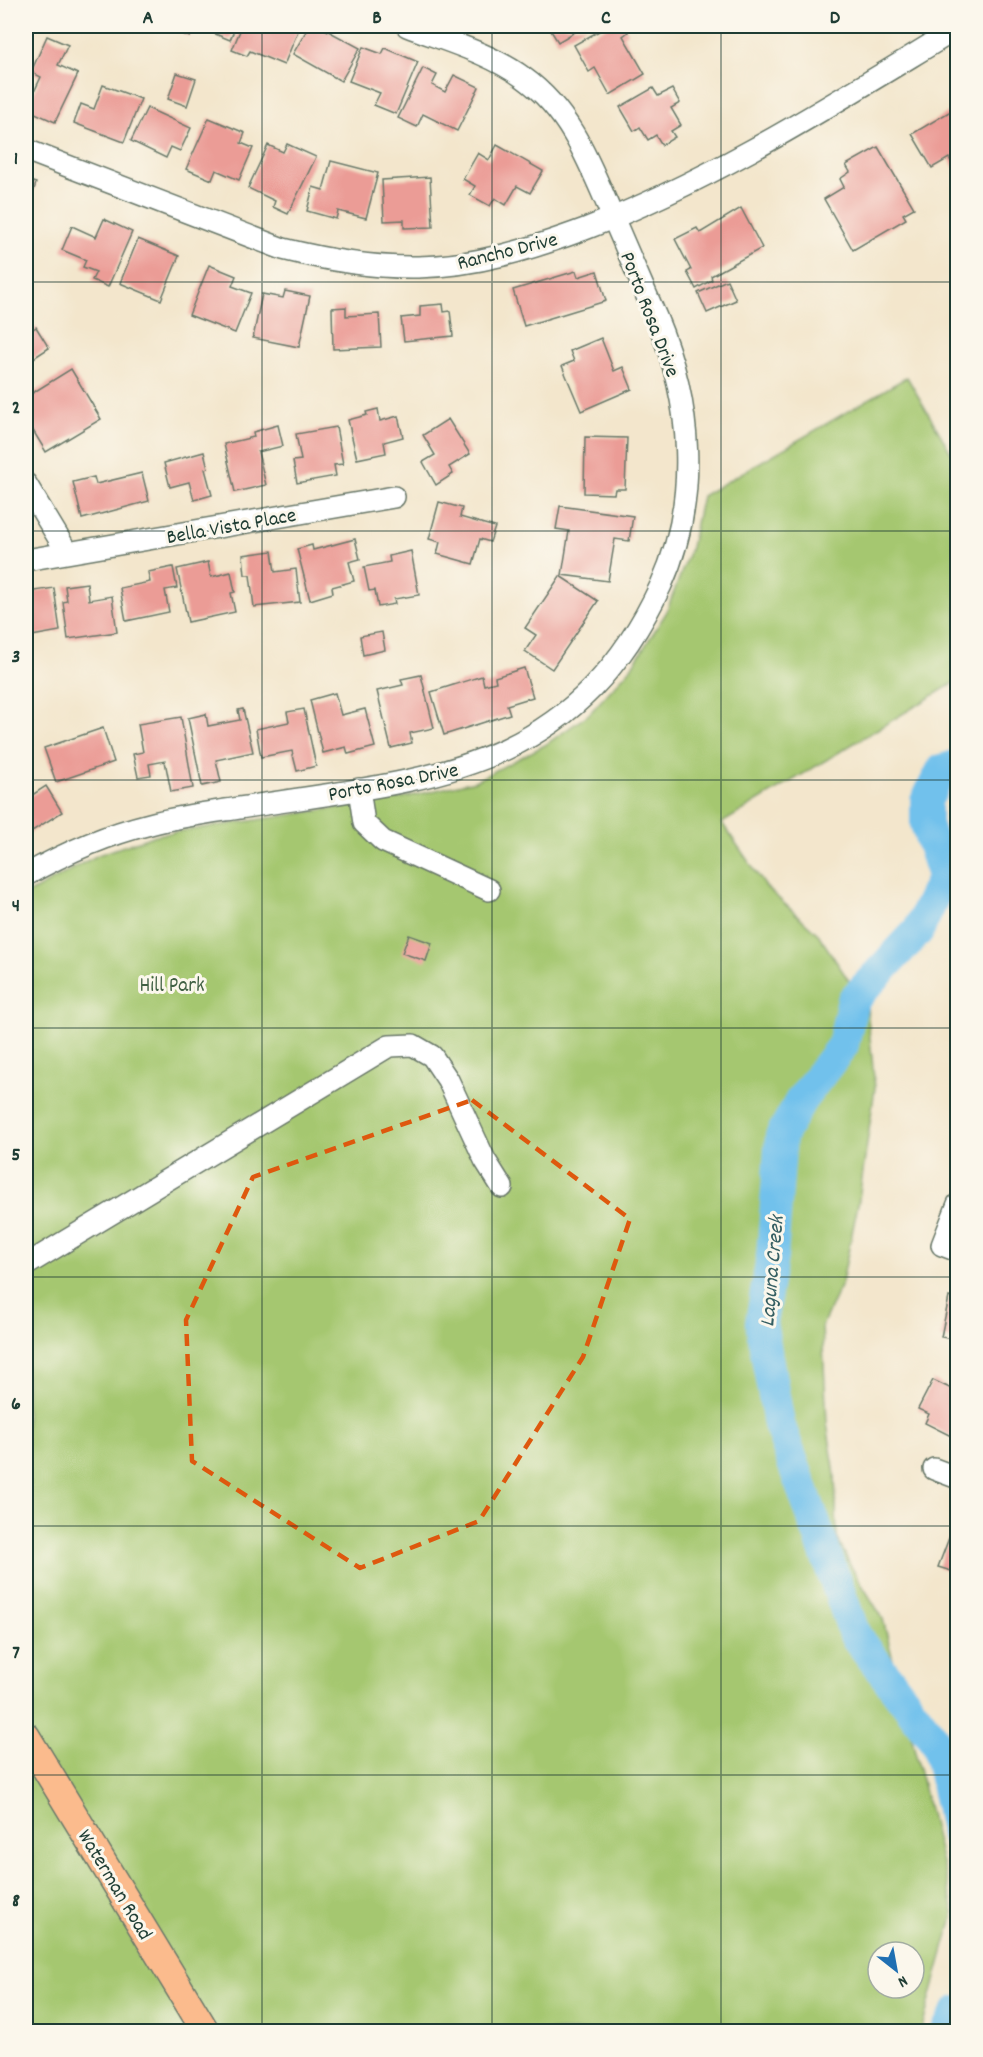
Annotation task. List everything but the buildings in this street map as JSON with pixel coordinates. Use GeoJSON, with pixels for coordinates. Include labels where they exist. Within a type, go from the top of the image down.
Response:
{"type":"FeatureCollection","features":[{"type":"Feature","properties":{"kind":"main road","name":"Waterman Road"},"geometry":{"type":"LineString","coordinates":[[26,1736],[206,2031]]}},
{"type":"Feature","properties":{"kind":"street","name":"Porto Rosa Drive"},"geometry":{"type":"LineString","coordinates":[[26,875],[76,849],[149,824],[455,771],[498,754],[538,732],[574,705],[607,672],[640,626],[666,575],[679,531],[685,497],[687,462],[685,417],[670,350],[577,137],[566,120],[540,91],[491,58],[408,26]]}},
{"type":"Feature","properties":{"kind":"street","name":"Rancho Drive"},"geometry":{"type":"LineString","coordinates":[[26,150],[272,246],[326,260],[371,266],[416,267],[484,260],[546,243],[613,218],[705,176],[957,28]]}},
{"type":"Feature","properties":{"kind":"street"},"geometry":{"type":"LineString","coordinates":[[26,484],[68,552]]}},
{"type":"Feature","properties":{"kind":"street","name":"Bella Vista Place"},"geometry":{"type":"LineString","coordinates":[[26,560],[394,497]]}},
{"type":"Feature","properties":{"kind":"street"},"geometry":{"type":"LineString","coordinates":[[358,789],[364,823],[383,841],[489,890]]}},
{"type":"Feature","properties":{"kind":"street"},"geometry":{"type":"LineString","coordinates":[[26,1265],[389,1046],[413,1045],[432,1056],[448,1080],[485,1160],[502,1186]]}},
{"type":"Feature","properties":{"kind":"street"},"geometry":{"type":"LineString","coordinates":[[957,1204],[942,1245],[957,1251]]}},
{"type":"Feature","properties":{"kind":"street"},"geometry":{"type":"LineString","coordinates":[[934,1469],[957,1478]]}},
{"type":"Feature","properties":{"kind":"highlighted area"},"geometry":{"type":"Polygon","coordinates":[[[472,1100],[630,1219],[583,1357],[479,1521],[360,1568],[192,1461],[186,1320],[253,1177],[472,1100]]]}},
{"type":"Feature","properties":{"kind":"green space","name":"Hill Park"},"geometry":{"type":"Polygon","coordinates":[[[907,377],[957,463],[957,681],[722,823],[766,887],[818,934],[867,1008],[875,1088],[859,1199],[842,1282],[822,1326],[827,1423],[835,1475],[837,1537],[850,1565],[883,1619],[954,1913],[921,2031],[26,2031],[26,895],[98,855],[156,835],[402,798],[475,781],[545,745],[589,714],[631,668],[666,613],[691,547],[702,496],[907,377]]]}},
{"type":"Feature","properties":{"kind":"waterway","name":"Laguna Creek"},"geometry":{"type":"LineString","coordinates":[[958,765],[942,770],[926,801],[926,824],[943,876],[918,931],[853,1000],[843,1045],[801,1100],[781,1136],[772,1257],[761,1323],[779,1424],[855,1635],[938,1745],[958,1839]]}},
{"type":"Feature","properties":{"kind":"waterway","name":"Laguna Creek"},"geometry":{"type":"LineString","coordinates":[[946,2032],[958,2011]]}}]}
